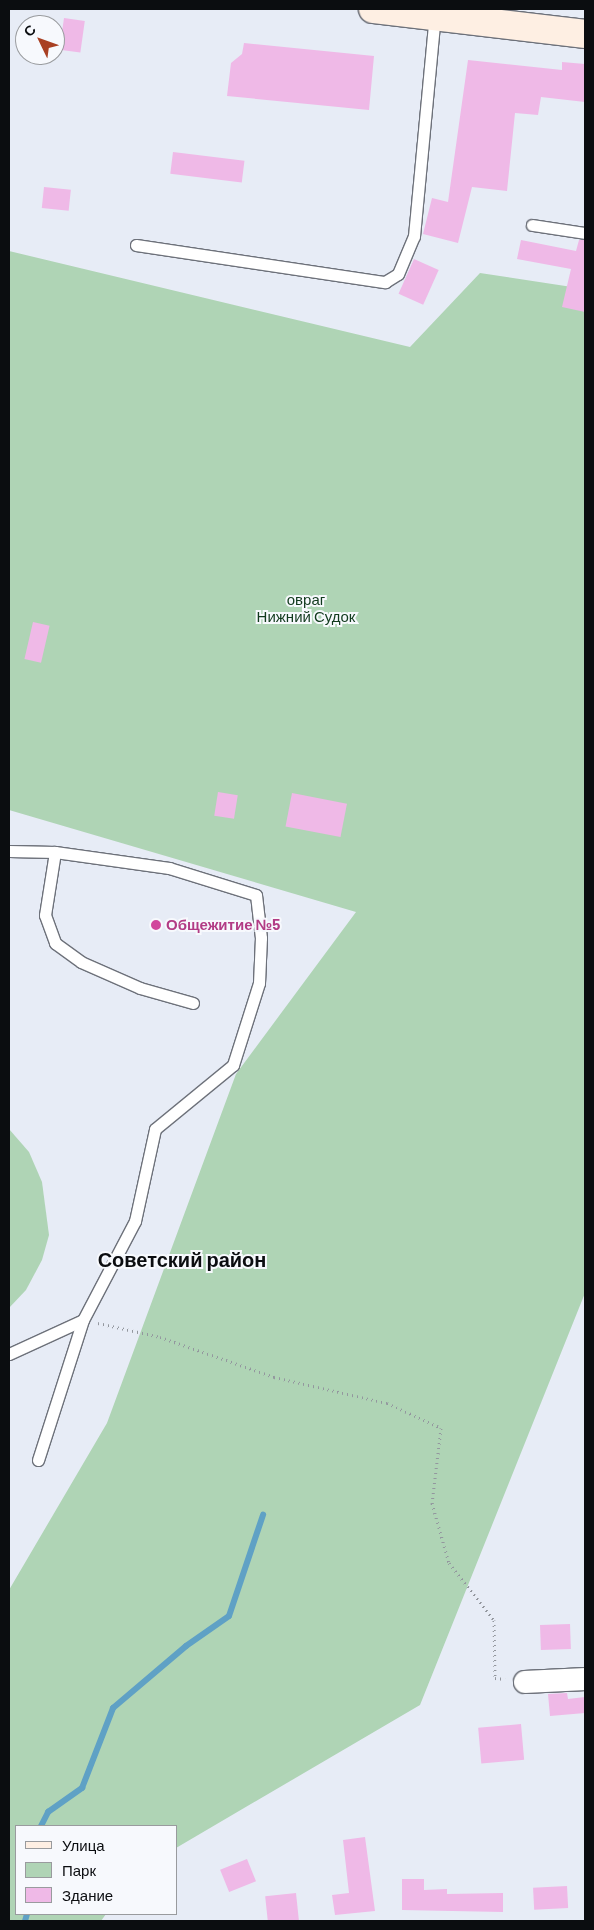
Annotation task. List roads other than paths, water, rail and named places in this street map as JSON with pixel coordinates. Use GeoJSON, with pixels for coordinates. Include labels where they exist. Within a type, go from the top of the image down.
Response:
{"type":"FeatureCollection","features":[{"type":"Feature","properties":{"kind":"main road"},"geometry":{"type":"LineString","coordinates":[[373,9],[435,13],[585,34]]}},
{"type":"Feature","properties":{"kind":"street"},"geometry":{"type":"LineString","coordinates":[[525,1682],[585,1679]]}},
{"type":"Feature","properties":{"kind":"lane"},"geometry":{"type":"LineString","coordinates":[[136,245],[386,282],[398,274],[414,236],[435,13]]}},
{"type":"Feature","properties":{"kind":"lane"},"geometry":{"type":"LineString","coordinates":[[532,225],[585,233]]}},
{"type":"Feature","properties":{"kind":"lane"},"geometry":{"type":"LineString","coordinates":[[9,850],[55,852],[169,868],[256,895],[261,938],[259,983],[233,1065],[155,1129],[135,1221],[83,1320],[38,1460]]}},
{"type":"Feature","properties":{"kind":"lane"},"geometry":{"type":"LineString","coordinates":[[55,852],[44,915],[55,943],[82,962],[140,988],[193,1003]]}},
{"type":"Feature","properties":{"kind":"lane"},"geometry":{"type":"LineString","coordinates":[[9,1354],[83,1320]]}},
{"type":"Feature","properties":{"kind":"waterway"},"geometry":{"type":"LineString","coordinates":[[42,1825],[48,1812],[82,1788],[113,1708],[186,1646],[229,1616],[263,1515]]}},
{"type":"Feature","properties":{"kind":"waterway"},"geometry":{"type":"LineString","coordinates":[[25,1921],[27,1915]]}},
{"type":"Feature","properties":{"kind":"place","name":"Общежитие №5"},"geometry":{"type":"Point","coordinates":[156,925]}},
{"type":"Feature","properties":{"kind":"district","name":"Советский район"},"geometry":{"type":"Point","coordinates":[182,1259]}},
{"type":"Feature","properties":{"kind":"park label","name":"овраг Нижний Судок"},"geometry":{"type":"Point","coordinates":[306,608]}}]}
